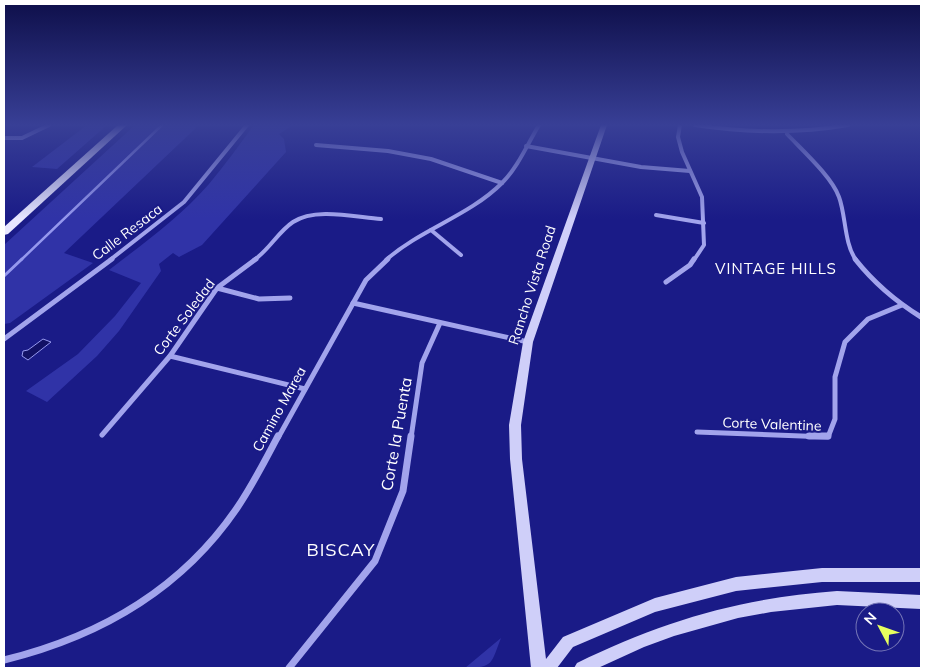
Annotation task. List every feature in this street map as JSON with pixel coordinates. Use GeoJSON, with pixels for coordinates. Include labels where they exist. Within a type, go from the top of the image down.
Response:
{"type":"FeatureCollection","features":[{"type":"Feature","properties":{"kind":"main road"},"geometry":{"type":"LineString","coordinates":[[4,232],[88,156]]}},
{"type":"Feature","properties":{"kind":"main road","name":"Rancho Vista Road"},"geometry":{"type":"LineString","coordinates":[[539,668],[516,458],[515,425],[528,342],[592,159]]}},
{"type":"Feature","properties":{"kind":"main road"},"geometry":{"type":"LineString","coordinates":[[548,668],[568,642],[655,605],[736,584],[822,575],[921,575]]}},
{"type":"Feature","properties":{"kind":"main road"},"geometry":{"type":"LineString","coordinates":[[582,668],[611,654],[709,618],[774,604],[839,598],[921,602]]}},
{"type":"Feature","properties":{"kind":"street","name":"Calle Resaca"},"geometry":{"type":"LineString","coordinates":[[4,339],[154,227],[184,202],[222,156]]}},
{"type":"Feature","properties":{"kind":"street"},"geometry":{"type":"LineString","coordinates":[[417,156],[431,159],[502,183]]}},
{"type":"Feature","properties":{"kind":"street","name":"Camino Marea"},"geometry":{"type":"LineString","coordinates":[[4,662],[80,638],[126,614],[170,581],[207,545],[244,497],[366,280],[381,265],[413,240],[468,210],[502,183],[520,156]]}},
{"type":"Feature","properties":{"kind":"street"},"geometry":{"type":"LineString","coordinates":[[579,156],[641,167],[690,170]]}},
{"type":"Feature","properties":{"kind":"street"},"geometry":{"type":"LineString","coordinates":[[666,282],[690,265],[704,245],[702,197],[685,156]]}},
{"type":"Feature","properties":{"kind":"street"},"geometry":{"type":"LineString","coordinates":[[808,156],[838,194],[844,209],[851,253],[872,280],[902,305],[921,317]]}},
{"type":"Feature","properties":{"kind":"street","name":"Corte Soledad"},"geometry":{"type":"LineString","coordinates":[[102,435],[170,356],[217,288],[260,255],[293,222],[313,213],[381,219]]}},
{"type":"Feature","properties":{"kind":"street"},"geometry":{"type":"LineString","coordinates":[[656,215],[704,223]]}},
{"type":"Feature","properties":{"kind":"street"},"geometry":{"type":"LineString","coordinates":[[431,230],[461,255]]}},
{"type":"Feature","properties":{"kind":"street"},"geometry":{"type":"LineString","coordinates":[[217,288],[259,299],[290,298]]}},
{"type":"Feature","properties":{"kind":"street"},"geometry":{"type":"LineString","coordinates":[[353,303],[528,342]]}},
{"type":"Feature","properties":{"kind":"street","name":"Corte Valentine"},"geometry":{"type":"LineString","coordinates":[[697,432],[828,437],[836,419],[835,377],[845,342],[868,319],[902,305]]}},
{"type":"Feature","properties":{"kind":"street","name":"Corte la Puenta"},"geometry":{"type":"LineString","coordinates":[[289,668],[375,561],[403,491],[422,364],[440,323]]}},
{"type":"Feature","properties":{"kind":"street"},"geometry":{"type":"LineString","coordinates":[[170,356],[305,389]]}},
{"type":"Feature","properties":{"kind":"shaded area"},"geometry":{"type":"Polygon","coordinates":[[[46,156],[71,156],[57,169],[32,167],[46,156]]]}},
{"type":"Feature","properties":{"kind":"shaded area"},"geometry":{"type":"Polygon","coordinates":[[[101,156],[166,156],[64,253],[93,263],[10,323],[4,324],[4,245],[101,156]]]}},
{"type":"Feature","properties":{"kind":"shaded area"},"geometry":{"type":"Polygon","coordinates":[[[231,156],[282,156],[202,245],[179,257],[173,253],[159,264],[161,271],[119,331],[97,356],[47,402],[26,391],[78,354],[115,316],[141,283],[109,270],[186,208],[231,156]]]}},
{"type":"Feature","properties":{"kind":"shaded area"},"geometry":{"type":"Polygon","coordinates":[[[43,339],[51,342],[28,360],[22,356],[23,351],[28,350],[43,339]]]}},
{"type":"Feature","properties":{"kind":"shaded area"},"geometry":{"type":"Polygon","coordinates":[[[501,638],[490,662],[481,667],[465,668],[501,638]]]}},
{"type":"Feature","properties":{"kind":"waterway"},"geometry":{"type":"LineString","coordinates":[[21,260],[129,156]]}},
{"type":"Feature","properties":{"kind":"waterway"},"geometry":{"type":"LineString","coordinates":[[4,276],[22,259]]}},
{"type":"Feature","properties":{"kind":"district","name":"VINTAGE HILLS"},"geometry":{"type":"Point","coordinates":[776,268]}},
{"type":"Feature","properties":{"kind":"district","name":"BISCAY"},"geometry":{"type":"Point","coordinates":[341,549]}}]}
